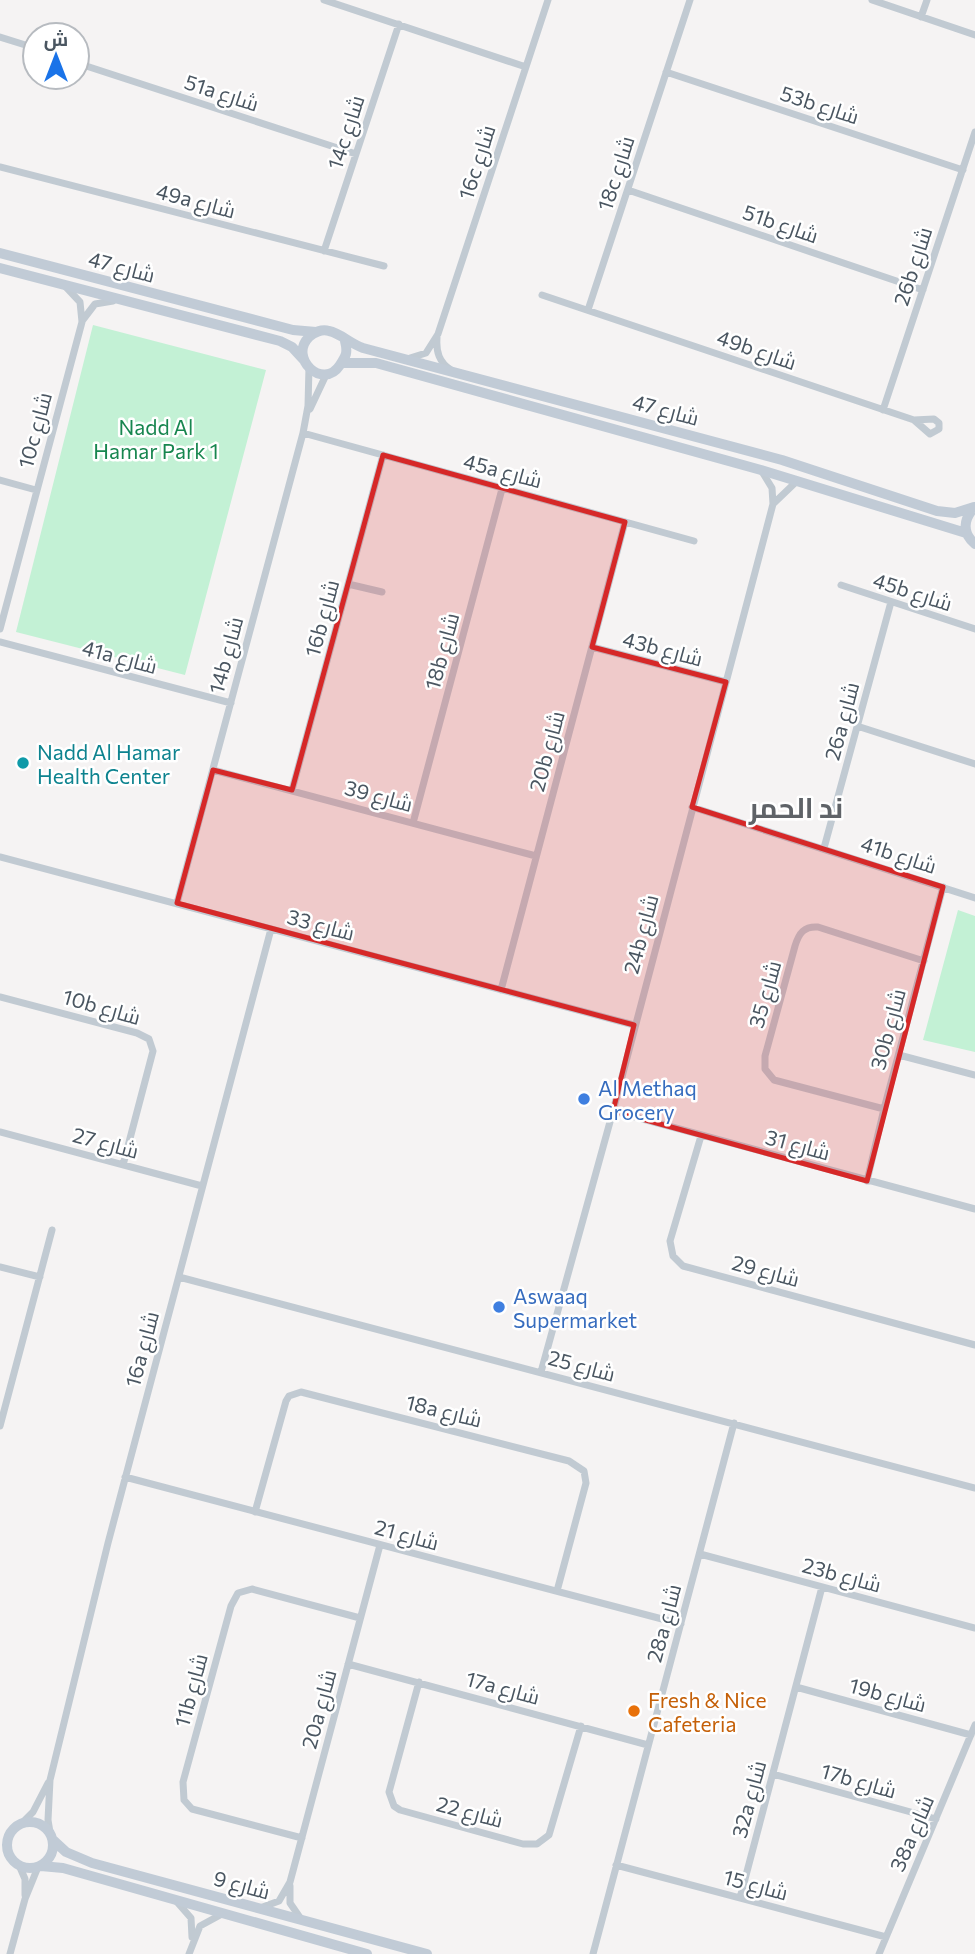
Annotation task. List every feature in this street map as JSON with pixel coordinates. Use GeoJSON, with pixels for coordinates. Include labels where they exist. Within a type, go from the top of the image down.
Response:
{"type":"FeatureCollection","features":[{"type":"Feature","properties":{"kind":"street"},"geometry":{"type":"LineString","coordinates":[[324,0],[526,67]]}},
{"type":"Feature","properties":{"kind":"street","name":"16c شارع"},"geometry":{"type":"LineString","coordinates":[[408,358],[426,353],[438,334],[548,0]]}},
{"type":"Feature","properties":{"kind":"street","name":"18c شارع"},"geometry":{"type":"LineString","coordinates":[[588,310],[690,0]]}},
{"type":"Feature","properties":{"kind":"street"},"geometry":{"type":"LineString","coordinates":[[872,0],[975,35]]}},
{"type":"Feature","properties":{"kind":"street"},"geometry":{"type":"LineString","coordinates":[[921,17],[927,0]]}},
{"type":"Feature","properties":{"kind":"street","name":"14c شارع"},"geometry":{"type":"LineString","coordinates":[[324,251],[399,24]]}},
{"type":"Feature","properties":{"kind":"street"},"geometry":{"type":"LineString","coordinates":[[0,37],[21,44]]}},
{"type":"Feature","properties":{"kind":"street","name":"51a شارع"},"geometry":{"type":"LineString","coordinates":[[91,68],[356,154]]}},
{"type":"Feature","properties":{"kind":"street","name":"53b شارع"},"geometry":{"type":"LineString","coordinates":[[666,72],[963,170]]}},
{"type":"Feature","properties":{"kind":"street","name":"26b شارع"},"geometry":{"type":"LineString","coordinates":[[883,410],[975,132]]}},
{"type":"Feature","properties":{"kind":"street","name":"49a شارع"},"geometry":{"type":"LineString","coordinates":[[0,167],[384,267]]}},
{"type":"Feature","properties":{"kind":"street","name":"51b شارع"},"geometry":{"type":"LineString","coordinates":[[628,191],[923,290]]}},
{"type":"Feature","properties":{"kind":"street","name":"شارع 47"},"geometry":{"type":"LineString","coordinates":[[0,253],[293,330],[316,332]]}},
{"type":"Feature","properties":{"kind":"street","name":"شارع 47"},"geometry":{"type":"LineString","coordinates":[[0,268],[279,341],[292,347],[306,364]]}},
{"type":"Feature","properties":{"kind":"street"},"geometry":{"type":"LineString","coordinates":[[65,286],[80,302],[82,322]]}},
{"type":"Feature","properties":{"kind":"street"},"geometry":{"type":"LineString","coordinates":[[542,295],[588,310]]}},
{"type":"Feature","properties":{"kind":"street"},"geometry":{"type":"LineString","coordinates":[[82,322],[95,304],[120,300]]}},
{"type":"Feature","properties":{"kind":"street","name":"49b شارع"},"geometry":{"type":"LineString","coordinates":[[588,310],[914,420]]}},
{"type":"Feature","properties":{"kind":"street","name":"10c شارع"},"geometry":{"type":"LineString","coordinates":[[0,629],[82,322]]}},
{"type":"Feature","properties":{"kind":"street"},"geometry":{"type":"LineString","coordinates":[[333,331],[345,341],[346,360],[338,370],[326,374],[306,364],[303,353],[306,340],[316,332],[333,331]]}},
{"type":"Feature","properties":{"kind":"street"},"geometry":{"type":"LineString","coordinates":[[438,334],[439,357],[445,366],[453,371]]}},
{"type":"Feature","properties":{"kind":"street","name":"شارع 47"},"geometry":{"type":"LineString","coordinates":[[345,341],[782,460],[937,511],[955,513],[975,507]]}},
{"type":"Feature","properties":{"kind":"street","name":"شارع 47"},"geometry":{"type":"LineString","coordinates":[[341,363],[376,363],[761,470],[966,533]]}},
{"type":"Feature","properties":{"kind":"street","name":"14b شارع"},"geometry":{"type":"LineString","coordinates":[[306,364],[307,416]]}},
{"type":"Feature","properties":{"kind":"street","name":"14b شارع"},"geometry":{"type":"LineString","coordinates":[[177,903],[307,416],[326,374]]}},
{"type":"Feature","properties":{"kind":"street","name":"45a شارع"},"geometry":{"type":"LineString","coordinates":[[303,433],[694,541]]}},
{"type":"Feature","properties":{"kind":"street","name":"16b شارع"},"geometry":{"type":"LineString","coordinates":[[292,790],[383,455]]}},
{"type":"Feature","properties":{"kind":"street"},"geometry":{"type":"LineString","coordinates":[[761,470],[772,488],[773,504]]}},
{"type":"Feature","properties":{"kind":"street"},"geometry":{"type":"LineString","coordinates":[[0,480],[36,490]]}},
{"type":"Feature","properties":{"kind":"street"},"geometry":{"type":"LineString","coordinates":[[773,504],[797,481]]}},
{"type":"Feature","properties":{"kind":"street","name":"18b شارع"},"geometry":{"type":"LineString","coordinates":[[413,823],[502,489]]}},
{"type":"Feature","properties":{"kind":"street","name":"24b شارع"},"geometry":{"type":"LineString","coordinates":[[541,1372],[613,1111],[773,504]]}},
{"type":"Feature","properties":{"kind":"street"},"geometry":{"type":"LineString","coordinates":[[975,507],[966,520],[966,533],[975,544]]}},
{"type":"Feature","properties":{"kind":"street","name":"20b شارع"},"geometry":{"type":"LineString","coordinates":[[501,989],[625,522]]}},
{"type":"Feature","properties":{"kind":"street"},"geometry":{"type":"LineString","coordinates":[[348,584],[382,592]]}},
{"type":"Feature","properties":{"kind":"street","name":"45b شارع"},"geometry":{"type":"LineString","coordinates":[[841,585],[975,629]]}},
{"type":"Feature","properties":{"kind":"street","name":"26a شارع"},"geometry":{"type":"LineString","coordinates":[[824,848],[891,602]]}},
{"type":"Feature","properties":{"kind":"street","name":"41a شارع"},"geometry":{"type":"LineString","coordinates":[[0,642],[230,704]]}},
{"type":"Feature","properties":{"kind":"street","name":"43b شارع"},"geometry":{"type":"LineString","coordinates":[[592,647],[726,682]]}},
{"type":"Feature","properties":{"kind":"street"},"geometry":{"type":"LineString","coordinates":[[857,726],[975,764]]}},
{"type":"Feature","properties":{"kind":"street","name":"شارع 39"},"geometry":{"type":"LineString","coordinates":[[213,771],[536,856]]}},
{"type":"Feature","properties":{"kind":"street","name":"41b شارع"},"geometry":{"type":"LineString","coordinates":[[692,807],[975,898]]}},
{"type":"Feature","properties":{"kind":"street","name":"شارع 33"},"geometry":{"type":"LineString","coordinates":[[0,857],[634,1025]]}},
{"type":"Feature","properties":{"kind":"street","name":"30b شارع"},"geometry":{"type":"LineString","coordinates":[[867,1181],[943,887]]}},
{"type":"Feature","properties":{"kind":"street","name":"شارع 35"},"geometry":{"type":"LineString","coordinates":[[884,1109],[774,1080],[765,1069],[766,1049],[795,946],[802,931],[818,927],[924,961]]}},
{"type":"Feature","properties":{"kind":"street","name":"16a شارع"},"geometry":{"type":"LineString","coordinates":[[51,1836],[48,1820],[50,1780],[125,1477],[271,929]]}},
{"type":"Feature","properties":{"kind":"street","name":"10b شارع"},"geometry":{"type":"LineString","coordinates":[[0,997],[137,1033],[149,1039],[152,1044],[152,1057],[123,1165]]}},
{"type":"Feature","properties":{"kind":"street"},"geometry":{"type":"LineString","coordinates":[[899,1055],[975,1075]]}},
{"type":"Feature","properties":{"kind":"street","name":"شارع 31"},"geometry":{"type":"LineString","coordinates":[[613,1111],[975,1209]]}},
{"type":"Feature","properties":{"kind":"street","name":"شارع 27"},"geometry":{"type":"LineString","coordinates":[[0,1132],[202,1186]]}},
{"type":"Feature","properties":{"kind":"street","name":"شارع 29"},"geometry":{"type":"LineString","coordinates":[[701,1136],[670,1241],[673,1256],[683,1266],[975,1345]]}},
{"type":"Feature","properties":{"kind":"street"},"geometry":{"type":"LineString","coordinates":[[0,1426],[52,1230]]}},
{"type":"Feature","properties":{"kind":"street"},"geometry":{"type":"LineString","coordinates":[[0,1267],[40,1277]]}},
{"type":"Feature","properties":{"kind":"street","name":"شارع 25"},"geometry":{"type":"LineString","coordinates":[[179,1277],[975,1488]]}},
{"type":"Feature","properties":{"kind":"street","name":"18a شارع"},"geometry":{"type":"LineString","coordinates":[[256,1512],[286,1401],[295,1393],[307,1393],[556,1457],[580,1466],[586,1477],[557,1591]]}},
{"type":"Feature","properties":{"kind":"street","name":"28a شارع"},"geometry":{"type":"LineString","coordinates":[[593,1954],[734,1423]]}},
{"type":"Feature","properties":{"kind":"street","name":"شارع 21"},"geometry":{"type":"LineString","coordinates":[[125,1477],[681,1624]]}},
{"type":"Feature","properties":{"kind":"street","name":"20a شارع"},"geometry":{"type":"LineString","coordinates":[[303,1921],[290,1903],[290,1882],[380,1545]]}},
{"type":"Feature","properties":{"kind":"street","name":"23b شارع"},"geometry":{"type":"LineString","coordinates":[[700,1554],[975,1628]]}},
{"type":"Feature","properties":{"kind":"street","name":"32a شارع"},"geometry":{"type":"LineString","coordinates":[[740,1898],[822,1587]]}},
{"type":"Feature","properties":{"kind":"street","name":"11b شارع"},"geometry":{"type":"LineString","coordinates":[[302,1838],[192,1808],[187,1805],[182,1794],[186,1770],[231,1606],[238,1593],[252,1589],[360,1618]]}},
{"type":"Feature","properties":{"kind":"street","name":"17a شارع"},"geometry":{"type":"LineString","coordinates":[[348,1664],[648,1745]]}},
{"type":"Feature","properties":{"kind":"street","name":"شارع 22"},"geometry":{"type":"LineString","coordinates":[[419,1682],[389,1792],[394,1806],[400,1810],[523,1844],[537,1844],[549,1835],[581,1726]]}},
{"type":"Feature","properties":{"kind":"street","name":"19b شارع"},"geometry":{"type":"LineString","coordinates":[[796,1687],[971,1735]]}},
{"type":"Feature","properties":{"kind":"street","name":"38a شارع"},"geometry":{"type":"LineString","coordinates":[[879,1954],[975,1725]]}},
{"type":"Feature","properties":{"kind":"street","name":"17b شارع"},"geometry":{"type":"LineString","coordinates":[[773,1774],[936,1819]]}},
{"type":"Feature","properties":{"kind":"street","name":"16a شارع"},"geometry":{"type":"LineString","coordinates":[[19,1825],[33,1812],[50,1780]]}},
{"type":"Feature","properties":{"kind":"street"},"geometry":{"type":"LineString","coordinates":[[0,1833],[29,1822],[41,1824],[51,1836],[51,1855],[39,1866],[25,1899],[10,1954]]}},
{"type":"Feature","properties":{"kind":"street"},"geometry":{"type":"LineString","coordinates":[[19,1825],[7,1840],[5,1853],[19,1865],[28,1868],[39,1866]]}},
{"type":"Feature","properties":{"kind":"street","name":"شارع 9"},"geometry":{"type":"LineString","coordinates":[[51,1836],[66,1852],[92,1863],[427,1954]]}},
{"type":"Feature","properties":{"kind":"street"},"geometry":{"type":"LineString","coordinates":[[19,1865],[25,1879],[25,1899]]}},
{"type":"Feature","properties":{"kind":"street","name":"شارع 15"},"geometry":{"type":"LineString","coordinates":[[616,1865],[886,1937]]}},
{"type":"Feature","properties":{"kind":"street","name":"شارع 9"},"geometry":{"type":"LineString","coordinates":[[39,1866],[63,1868],[367,1954]]}},
{"type":"Feature","properties":{"kind":"street"},"geometry":{"type":"LineString","coordinates":[[257,1908],[279,1901],[290,1882]]}},
{"type":"Feature","properties":{"kind":"street"},"geometry":{"type":"LineString","coordinates":[[177,1902],[192,1924],[189,1954]]}},
{"type":"Feature","properties":{"kind":"street"},"geometry":{"type":"LineString","coordinates":[[191,1944],[200,1926],[222,1914]]}},
{"type":"Feature","properties":{"kind":"highlighted area"},"geometry":{"type":"Polygon","coordinates":[[[383,455],[625,522],[592,647],[726,682],[692,807],[943,887],[867,1181],[613,1111],[634,1025],[177,903],[213,770],[292,790],[383,455]]]}},
{"type":"Feature","properties":{"kind":"green space","name":"Nadd Al Hamar Park 1"},"geometry":{"type":"Polygon","coordinates":[[[93,325],[266,370],[185,675],[16,632],[93,325]]]}},
{"type":"Feature","properties":{"kind":"green space"},"geometry":{"type":"Polygon","coordinates":[[[958,910],[975,916],[975,1052],[923,1040],[958,910]]]}},
{"type":"Feature","properties":{"kind":"place","name":"Nadd Al Hamar Health Center"},"geometry":{"type":"Point","coordinates":[23,763]}},
{"type":"Feature","properties":{"kind":"place","name":"Al Methaq Grocery"},"geometry":{"type":"Point","coordinates":[584,1099]}},
{"type":"Feature","properties":{"kind":"place","name":"Aswaaq Supermarket"},"geometry":{"type":"Point","coordinates":[499,1307]}},
{"type":"Feature","properties":{"kind":"place","name":"Fresh & Nice Cafeteria"},"geometry":{"type":"Point","coordinates":[634,1711]}},
{"type":"Feature","properties":{"kind":"district","name":"ند الحمر"},"geometry":{"type":"Point","coordinates":[796,807]}}]}
